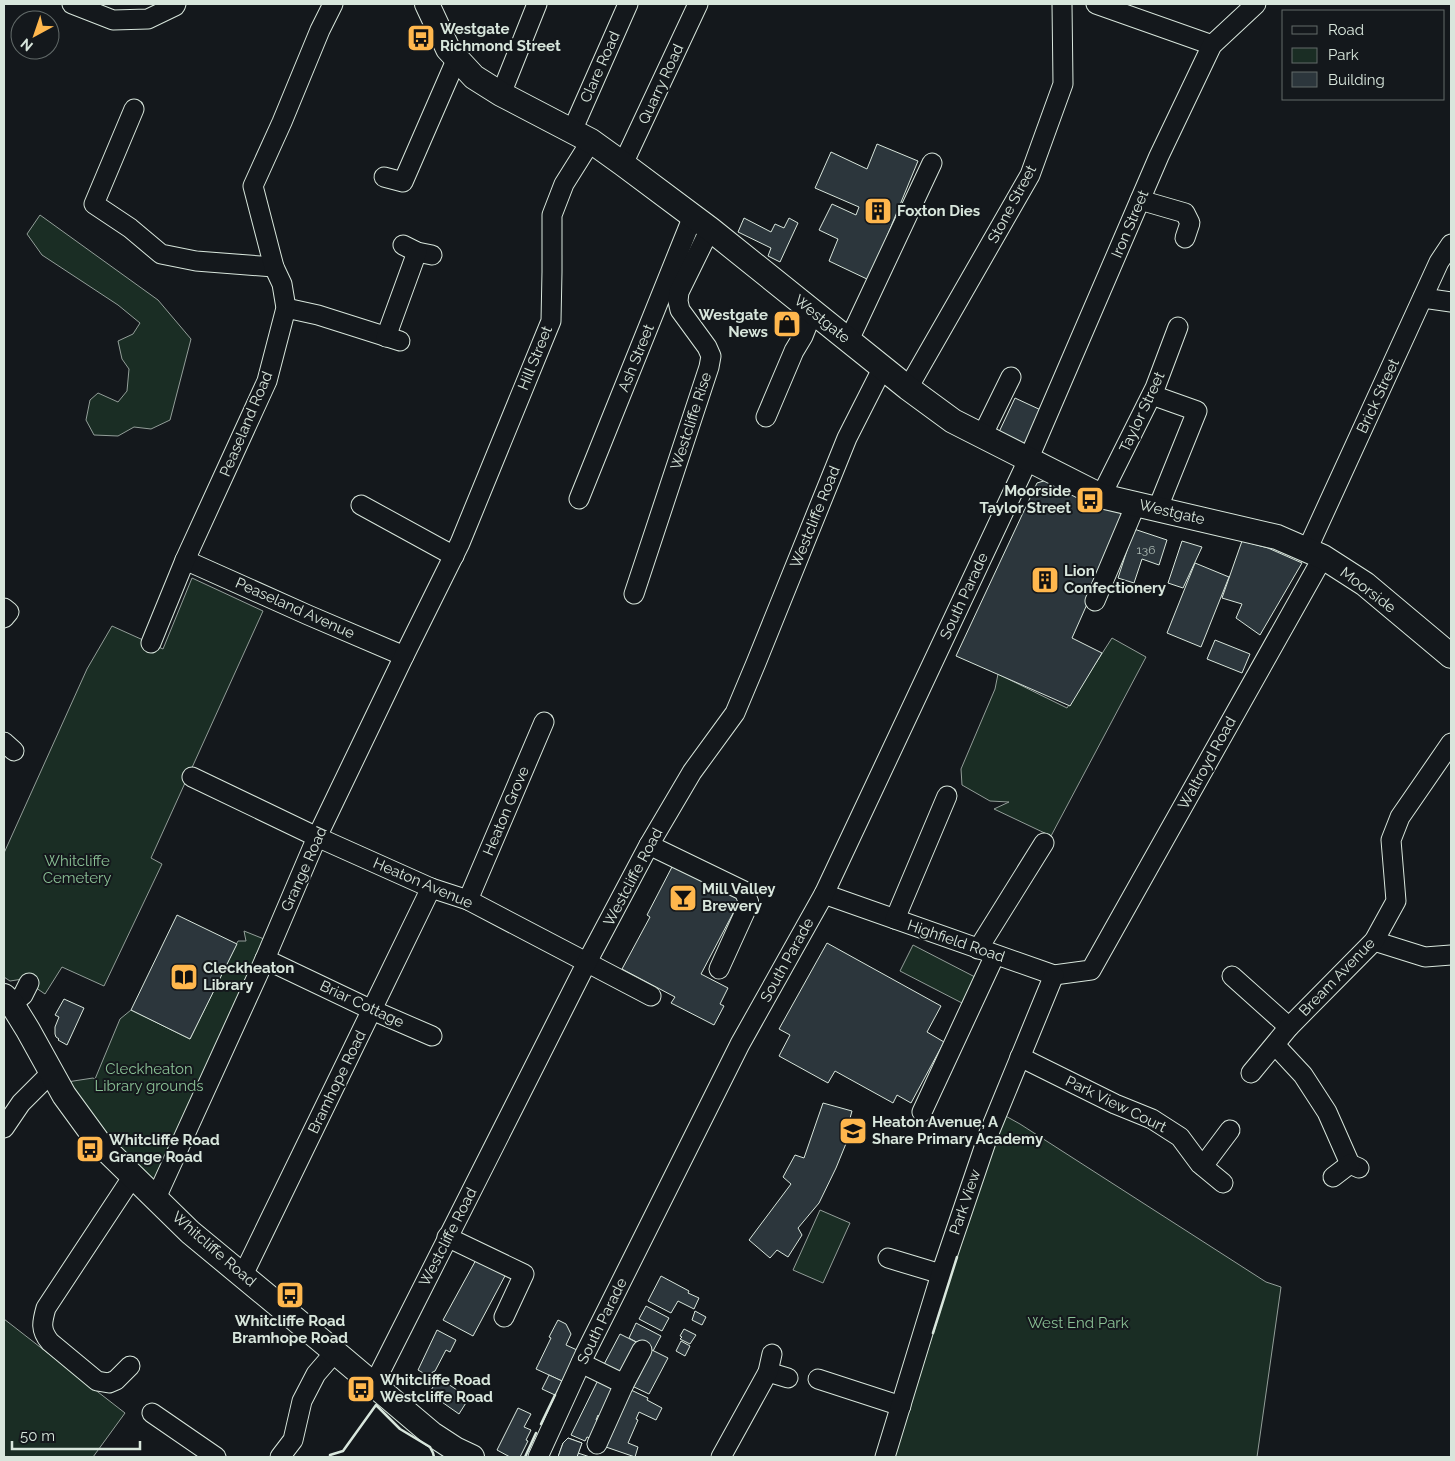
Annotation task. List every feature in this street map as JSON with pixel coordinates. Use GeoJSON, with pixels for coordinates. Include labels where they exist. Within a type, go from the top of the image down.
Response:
{"type":"FeatureCollection","features":[{"type":"Feature","properties":{"kind":"main road","name":"Westgate"},"geometry":{"type":"LineString","coordinates":[[427,4],[448,49],[474,77],[501,94],[582,136],[623,164],[702,222],[908,388],[953,421],[1101,496],[1277,537]]}},
{"type":"Feature","properties":{"kind":"main road","name":"Moorside"},"geometry":{"type":"LineString","coordinates":[[1277,537],[1315,554],[1365,584],[1451,656]]}},
{"type":"Feature","properties":{"kind":"main road","name":"Whitcliffe Road"},"geometry":{"type":"LineString","coordinates":[[8,1000],[64,1095],[99,1143],[190,1232],[432,1434],[459,1454]]}},
{"type":"Feature","properties":{"kind":"street"},"geometry":{"type":"LineString","coordinates":[[72,4],[114,20],[148,19],[176,4]]}},
{"type":"Feature","properties":{"kind":"street","name":"Peaseland Road"},"geometry":{"type":"LineString","coordinates":[[151,643],[185,560],[267,381],[286,308],[282,284],[274,267],[253,186],[333,4]]}},
{"type":"Feature","properties":{"kind":"street"},"geometry":{"type":"LineString","coordinates":[[501,94],[537,4]]}},
{"type":"Feature","properties":{"kind":"street","name":"Clare Road"},"geometry":{"type":"LineString","coordinates":[[582,136],[628,4]]}},
{"type":"Feature","properties":{"kind":"street","name":"Quarry Road"},"geometry":{"type":"LineString","coordinates":[[623,164],[698,4]]}},
{"type":"Feature","properties":{"kind":"street","name":"Stone Street"},"geometry":{"type":"LineString","coordinates":[[908,388],[954,326],[1030,175],[1063,84],[1062,4]]}},
{"type":"Feature","properties":{"kind":"street"},"geometry":{"type":"LineString","coordinates":[[1096,4],[1212,44]]}},
{"type":"Feature","properties":{"kind":"street","name":"Iron Street"},"geometry":{"type":"LineString","coordinates":[[1028,460],[1140,200],[1212,44],[1256,4]]}},
{"type":"Feature","properties":{"kind":"street"},"geometry":{"type":"LineString","coordinates":[[384,177],[402,182],[456,58]]}},
{"type":"Feature","properties":{"kind":"street"},"geometry":{"type":"LineString","coordinates":[[134,109],[94,204],[130,228],[160,254],[196,261],[274,267]]}},
{"type":"Feature","properties":{"kind":"street","name":"Hill Street"},"geometry":{"type":"LineString","coordinates":[[457,550],[551,321],[552,215],[582,136]]}},
{"type":"Feature","properties":{"kind":"street"},"geometry":{"type":"LineString","coordinates":[[849,340],[932,163]]}},
{"type":"Feature","properties":{"kind":"street"},"geometry":{"type":"LineString","coordinates":[[1140,200],[1185,213],[1190,223],[1185,238]]}},
{"type":"Feature","properties":{"kind":"street","name":"Ash Street"},"geometry":{"type":"LineString","coordinates":[[579,499],[702,222]]}},
{"type":"Feature","properties":{"kind":"street","name":"Westcliffe Rise"},"geometry":{"type":"LineString","coordinates":[[634,594],[709,367],[711,356],[707,347],[680,310],[678,301],[678,292],[702,222]]}},
{"type":"Feature","properties":{"kind":"street","name":"Brick Street"},"geometry":{"type":"LineString","coordinates":[[1315,554],[1423,298],[1439,262],[1451,244]]}},
{"type":"Feature","properties":{"kind":"street"},"geometry":{"type":"LineString","coordinates":[[286,308],[318,315],[393,339],[418,251]]}},
{"type":"Feature","properties":{"kind":"street"},"geometry":{"type":"LineString","coordinates":[[1423,298],[1451,302]]}},
{"type":"Feature","properties":{"kind":"street"},"geometry":{"type":"LineString","coordinates":[[766,417],[813,311]]}},
{"type":"Feature","properties":{"kind":"street","name":"Taylor Street"},"geometry":{"type":"LineString","coordinates":[[1101,496],[1152,395],[1178,327]]}},
{"type":"Feature","properties":{"kind":"street","name":"Westcliffe Road"},"geometry":{"type":"LineString","coordinates":[[374,1384],[587,962],[649,845],[692,772],[734,713],[847,438],[883,366]]}},
{"type":"Feature","properties":{"kind":"street"},"geometry":{"type":"LineString","coordinates":[[982,436],[1011,377]]}},
{"type":"Feature","properties":{"kind":"street"},"geometry":{"type":"LineString","coordinates":[[1094,602],[1197,411],[1152,395]]}},
{"type":"Feature","properties":{"kind":"street","name":"South Parade"},"geometry":{"type":"LineString","coordinates":[[538,1457],[581,1363],[740,1044],[824,894],[1028,460]]}},
{"type":"Feature","properties":{"kind":"street"},"geometry":{"type":"LineString","coordinates":[[361,505],[457,550]]}},
{"type":"Feature","properties":{"kind":"street","name":"Grange Road"},"geometry":{"type":"LineString","coordinates":[[156,1198],[265,959],[317,837],[457,550]]}},
{"type":"Feature","properties":{"kind":"street","name":"Waltroyd Road"},"geometry":{"type":"LineString","coordinates":[[1091,970],[1315,554]]}},
{"type":"Feature","properties":{"kind":"street","name":"Peaseland Avenue"},"geometry":{"type":"LineString","coordinates":[[185,560],[404,656]]}},
{"type":"Feature","properties":{"kind":"street","name":"Heaton Grove"},"geometry":{"type":"LineString","coordinates":[[468,900],[544,722]]}},
{"type":"Feature","properties":{"kind":"street","name":"Bream Avenue"},"geometry":{"type":"LineString","coordinates":[[1251,1073],[1289,1027],[1374,942],[1396,901],[1391,840],[1400,817],[1451,743]]}},
{"type":"Feature","properties":{"kind":"street","name":"Heaton Avenue"},"geometry":{"type":"LineString","coordinates":[[192,777],[317,837],[431,888],[468,900],[651,996]]}},
{"type":"Feature","properties":{"kind":"street"},"geometry":{"type":"LineString","coordinates":[[895,920],[947,796]]}},
{"type":"Feature","properties":{"kind":"street"},"geometry":{"type":"LineString","coordinates":[[922,1112],[986,952],[1044,843]]}},
{"type":"Feature","properties":{"kind":"street"},"geometry":{"type":"LineString","coordinates":[[649,845],[744,891],[749,903],[720,969]]}},
{"type":"Feature","properties":{"kind":"street","name":"Bramhope Road"},"geometry":{"type":"LineString","coordinates":[[243,1275],[431,888]]}},
{"type":"Feature","properties":{"kind":"street","name":"Highfield Road"},"geometry":{"type":"LineString","coordinates":[[824,894],[1054,975],[1091,970]]}},
{"type":"Feature","properties":{"kind":"street"},"geometry":{"type":"LineString","coordinates":[[1374,942],[1425,957],[1451,955]]}},
{"type":"Feature","properties":{"kind":"street","name":"Briar Cottage"},"geometry":{"type":"LineString","coordinates":[[265,959],[372,1010],[432,1036]]}},
{"type":"Feature","properties":{"kind":"street","name":"Park View"},"geometry":{"type":"LineString","coordinates":[[885,1457],[941,1274],[989,1133],[1054,975]]}},
{"type":"Feature","properties":{"kind":"street"},"geometry":{"type":"LineString","coordinates":[[1232,976],[1289,1027]]}},
{"type":"Feature","properties":{"kind":"street"},"geometry":{"type":"LineString","coordinates":[[8,1000],[23,995],[29,983]]}},
{"type":"Feature","properties":{"kind":"street"},"geometry":{"type":"LineString","coordinates":[[1275,1045],[1303,1075],[1327,1112],[1355,1166],[1333,1177]]}},
{"type":"Feature","properties":{"kind":"street","name":"Park View Court"},"geometry":{"type":"LineString","coordinates":[[1020,1057],[1115,1104],[1152,1119],[1180,1137],[1203,1166],[1223,1183]]}},
{"type":"Feature","properties":{"kind":"street"},"geometry":{"type":"LineString","coordinates":[[4,1128],[21,1103],[52,1072]]}},
{"type":"Feature","properties":{"kind":"street"},"geometry":{"type":"LineString","coordinates":[[1203,1166],[1230,1130]]}},
{"type":"Feature","properties":{"kind":"street"},"geometry":{"type":"LineString","coordinates":[[130,1366],[116,1380],[110,1383],[97,1381],[50,1342],[42,1329],[42,1320],[46,1308],[133,1176]]}},
{"type":"Feature","properties":{"kind":"street"},"geometry":{"type":"LineString","coordinates":[[448,1237],[524,1274],[504,1317]]}},
{"type":"Feature","properties":{"kind":"street"},"geometry":{"type":"LineString","coordinates":[[888,1258],[941,1274]]}},
{"type":"Feature","properties":{"kind":"street"},"geometry":{"type":"LineString","coordinates":[[597,1444],[624,1384],[642,1350]]}},
{"type":"Feature","properties":{"kind":"street"},"geometry":{"type":"LineString","coordinates":[[280,1457],[293,1440],[302,1402],[316,1374],[335,1352]]}},
{"type":"Feature","properties":{"kind":"street"},"geometry":{"type":"LineString","coordinates":[[721,1457],[768,1372],[772,1354]]}},
{"type":"Feature","properties":{"kind":"street"},"geometry":{"type":"LineString","coordinates":[[581,1363],[624,1384]]}},
{"type":"Feature","properties":{"kind":"street"},"geometry":{"type":"LineString","coordinates":[[768,1372],[788,1378]]}},
{"type":"Feature","properties":{"kind":"street"},"geometry":{"type":"LineString","coordinates":[[818,1379],[901,1406]]}},
{"type":"Feature","properties":{"kind":"street"},"geometry":{"type":"LineString","coordinates":[[152,1413],[216,1457]]}},
{"type":"Feature","properties":{"kind":"green space"},"geometry":{"type":"Polygon","coordinates":[[[40,215],[158,300],[191,339],[170,420],[151,429],[134,427],[118,436],[94,435],[86,420],[90,400],[98,393],[118,402],[127,391],[129,369],[122,359],[118,341],[133,334],[140,323],[118,305],[42,255],[27,234],[40,215]]]}},
{"type":"Feature","properties":{"kind":"green space","name":"Whitcliffe Cemetery"},"geometry":{"type":"Polygon","coordinates":[[[192,578],[263,611],[151,858],[162,864],[104,986],[62,967],[45,994],[23,979],[10,981],[4,977],[4,853],[87,669],[112,626],[163,649],[192,578]]]}},
{"type":"Feature","properties":{"kind":"green space"},"geometry":{"type":"Polygon","coordinates":[[[1112,638],[1146,657],[1051,836],[994,809],[1009,802],[990,801],[962,785],[961,769],[995,689],[998,674],[1067,708],[1112,638]]]}},
{"type":"Feature","properties":{"kind":"green space","name":"Cleckheaton Library grounds"},"geometry":{"type":"Polygon","coordinates":[[[244,931],[269,941],[154,1188],[119,1152],[67,1082],[95,1079],[120,1019],[131,1010],[190,1039],[238,941],[246,941],[244,931]]]}},
{"type":"Feature","properties":{"kind":"green space"},"geometry":{"type":"Polygon","coordinates":[[[913,945],[975,977],[962,1003],[900,971],[913,945]]]}},
{"type":"Feature","properties":{"kind":"green space","name":"West End Park"},"geometry":{"type":"Polygon","coordinates":[[[1002,1114],[1266,1282],[1281,1287],[1257,1457],[894,1457],[1002,1114]]]}},
{"type":"Feature","properties":{"kind":"green space"},"geometry":{"type":"Polygon","coordinates":[[[820,1210],[850,1223],[823,1283],[793,1270],[820,1210]]]}},
{"type":"Feature","properties":{"kind":"green space"},"geometry":{"type":"Polygon","coordinates":[[[4,1319],[125,1413],[93,1457],[4,1457],[4,1319]]]}},
{"type":"Feature","properties":{"kind":"building","name":"Foxton Dies"},"geometry":{"type":"Polygon","coordinates":[[[877,144],[918,161],[869,280],[829,261],[838,239],[819,230],[832,204],[856,215],[859,207],[815,188],[831,152],[867,169],[877,144]]]}},
{"type":"Feature","properties":{"kind":"building"},"geometry":{"type":"Polygon","coordinates":[[[744,218],[771,232],[775,224],[784,228],[789,218],[798,223],[780,262],[768,256],[771,248],[738,232],[744,218]]]}},
{"type":"Feature","properties":{"kind":"building"},"geometry":{"type":"Polygon","coordinates":[[[1015,398],[1043,411],[1027,445],[999,432],[1015,398]]]}},
{"type":"Feature","properties":{"kind":"building","name":"Lion Confectionery"},"geometry":{"type":"Polygon","coordinates":[[[1047,480],[1121,512],[1124,521],[1072,638],[1102,653],[1070,706],[956,656],[1037,483],[1047,480]]]}},
{"type":"Feature","properties":{"kind":"building"},"geometry":{"type":"Polygon","coordinates":[[[1134,529],[1167,540],[1159,565],[1142,559],[1134,583],[1118,578],[1134,529]]]}},
{"type":"Feature","properties":{"kind":"building"},"geometry":{"type":"Polygon","coordinates":[[[1182,541],[1202,547],[1183,588],[1168,583],[1182,541]]]}},
{"type":"Feature","properties":{"kind":"building"},"geometry":{"type":"Polygon","coordinates":[[[1242,541],[1268,548],[1302,563],[1260,635],[1236,618],[1242,604],[1222,598],[1242,541]]]}},
{"type":"Feature","properties":{"kind":"building"},"geometry":{"type":"Polygon","coordinates":[[[1195,563],[1229,577],[1201,647],[1167,633],[1195,563]]]}},
{"type":"Feature","properties":{"kind":"building"},"geometry":{"type":"Polygon","coordinates":[[[1215,640],[1250,654],[1242,673],[1207,659],[1215,640]]]}},
{"type":"Feature","properties":{"kind":"building"},"geometry":{"type":"Polygon","coordinates":[[[673,865],[740,900],[701,974],[728,988],[720,1004],[724,1006],[714,1025],[671,1003],[675,997],[622,969],[650,917],[647,915],[673,865]]]}},
{"type":"Feature","properties":{"kind":"building","name":"Cleckheaton Library"},"geometry":{"type":"Polygon","coordinates":[[[177,915],[237,944],[190,1039],[131,1010],[177,915]]]}},
{"type":"Feature","properties":{"kind":"building"},"geometry":{"type":"Polygon","coordinates":[[[827,943],[941,1006],[927,1032],[944,1042],[911,1103],[897,1095],[893,1103],[835,1071],[828,1083],[779,1056],[790,1035],[779,1029],[827,943]]]}},
{"type":"Feature","properties":{"kind":"building"},"geometry":{"type":"Polygon","coordinates":[[[64,999],[84,1008],[67,1045],[58,1040],[55,1034],[55,1027],[59,1017],[55,1015],[64,999]]]}},
{"type":"Feature","properties":{"kind":"building"},"geometry":{"type":"Polygon","coordinates":[[[823,1103],[852,1111],[849,1122],[854,1124],[819,1203],[798,1228],[802,1235],[788,1257],[777,1250],[770,1258],[749,1240],[791,1184],[783,1177],[795,1155],[804,1158],[823,1103]]]}},
{"type":"Feature","properties":{"kind":"building"},"geometry":{"type":"Polygon","coordinates":[[[477,1258],[506,1274],[473,1336],[443,1320],[477,1258]]]}},
{"type":"Feature","properties":{"kind":"building"},"geometry":{"type":"Polygon","coordinates":[[[661,1276],[699,1298],[694,1309],[678,1301],[671,1313],[648,1301],[661,1276]]]}},
{"type":"Feature","properties":{"kind":"building"},"geometry":{"type":"Polygon","coordinates":[[[646,1306],[669,1318],[662,1331],[639,1319],[646,1306]]]}},
{"type":"Feature","properties":{"kind":"building"},"geometry":{"type":"Polygon","coordinates":[[[695,1311],[706,1317],[702,1325],[692,1320],[695,1311]]]}},
{"type":"Feature","properties":{"kind":"building"},"geometry":{"type":"Polygon","coordinates":[[[558,1320],[566,1324],[571,1334],[566,1345],[577,1350],[562,1381],[536,1369],[558,1320]]]}},
{"type":"Feature","properties":{"kind":"building"},"geometry":{"type":"Polygon","coordinates":[[[636,1323],[661,1336],[653,1351],[629,1338],[636,1323]]]}},
{"type":"Feature","properties":{"kind":"building"},"geometry":{"type":"Polygon","coordinates":[[[684,1329],[696,1335],[690,1344],[680,1339],[684,1329]]]}},
{"type":"Feature","properties":{"kind":"building"},"geometry":{"type":"Polygon","coordinates":[[[437,1330],[456,1340],[450,1352],[446,1350],[435,1371],[427,1375],[418,1370],[437,1330]]]}},
{"type":"Feature","properties":{"kind":"building"},"geometry":{"type":"Polygon","coordinates":[[[620,1334],[638,1343],[622,1381],[601,1370],[620,1334]]]}},
{"type":"Feature","properties":{"kind":"building"},"geometry":{"type":"Polygon","coordinates":[[[681,1341],[690,1346],[685,1356],[676,1351],[681,1341]]]}},
{"type":"Feature","properties":{"kind":"building"},"geometry":{"type":"Polygon","coordinates":[[[650,1349],[668,1358],[649,1394],[632,1386],[650,1349]]]}},
{"type":"Feature","properties":{"kind":"building"},"geometry":{"type":"Polygon","coordinates":[[[549,1375],[562,1381],[555,1395],[542,1389],[549,1375]]]}},
{"type":"Feature","properties":{"kind":"building"},"geometry":{"type":"Polygon","coordinates":[[[600,1376],[617,1387],[600,1417],[598,1415],[596,1420],[599,1421],[590,1438],[587,1437],[585,1441],[571,1435],[600,1376]]]}},
{"type":"Feature","properties":{"kind":"building"},"geometry":{"type":"Polygon","coordinates":[[[439,1378],[469,1398],[459,1414],[429,1393],[439,1378]]]}},
{"type":"Feature","properties":{"kind":"building"},"geometry":{"type":"Polygon","coordinates":[[[631,1390],[648,1398],[647,1400],[662,1408],[656,1420],[639,1412],[636,1419],[638,1420],[628,1443],[638,1447],[635,1457],[603,1446],[631,1390]]]}},
{"type":"Feature","properties":{"kind":"building"},"geometry":{"type":"Polygon","coordinates":[[[518,1408],[531,1414],[524,1427],[531,1430],[520,1457],[510,1457],[497,1450],[518,1408]]]}},
{"type":"Feature","properties":{"kind":"building"},"geometry":{"type":"Polygon","coordinates":[[[568,1438],[582,1443],[578,1453],[590,1457],[558,1457],[563,1443],[568,1438]]]}},
{"type":"Feature","properties":{"kind":"building"},"geometry":{"type":"Polygon","coordinates":[[[568,1438],[582,1443],[577,1457],[558,1457],[563,1443],[568,1438]]]}},
{"type":"Feature","properties":{"kind":"wall"},"geometry":{"type":"LineString","coordinates":[[933,1333],[957,1257]]}},
{"type":"Feature","properties":{"kind":"wall"},"geometry":{"type":"LineString","coordinates":[[541,1424],[555,1395]]}},
{"type":"Feature","properties":{"kind":"wall"},"geometry":{"type":"LineString","coordinates":[[330,1457],[330,1455],[343,1451],[376,1405],[400,1429],[430,1447],[434,1457]]}},
{"type":"Feature","properties":{"kind":"wall"},"geometry":{"type":"LineString","coordinates":[[525,1457],[536,1433]]}},
{"type":"Feature","properties":{"kind":"place","name":"Westgate Richmond Street"},"geometry":{"type":"Point","coordinates":[421,38]}},
{"type":"Feature","properties":{"kind":"place","name":"Foxton Dies"},"geometry":{"type":"Point","coordinates":[878,211]}},
{"type":"Feature","properties":{"kind":"place","name":"Westgate News"},"geometry":{"type":"Point","coordinates":[787,324]}},
{"type":"Feature","properties":{"kind":"place","name":"Moorside Taylor Street"},"geometry":{"type":"Point","coordinates":[1090,500]}},
{"type":"Feature","properties":{"kind":"place","name":"Lion Confectionery"},"geometry":{"type":"Point","coordinates":[1045,580]}},
{"type":"Feature","properties":{"kind":"place","name":"Mill Valley Brewery"},"geometry":{"type":"Point","coordinates":[683,898]}},
{"type":"Feature","properties":{"kind":"place","name":"Cleckheaton Library"},"geometry":{"type":"Point","coordinates":[184,977]}},
{"type":"Feature","properties":{"kind":"place","name":"Heaton Avenue, A Share Primary Academy"},"geometry":{"type":"Point","coordinates":[853,1131]}},
{"type":"Feature","properties":{"kind":"place","name":"Whitcliffe Road Grange Road"},"geometry":{"type":"Point","coordinates":[90,1149]}},
{"type":"Feature","properties":{"kind":"place","name":"Whitcliffe Road Bramhope Road"},"geometry":{"type":"Point","coordinates":[290,1295]}},
{"type":"Feature","properties":{"kind":"place","name":"Whitcliffe Road Westcliffe Road"},"geometry":{"type":"Point","coordinates":[361,1389]}}]}
